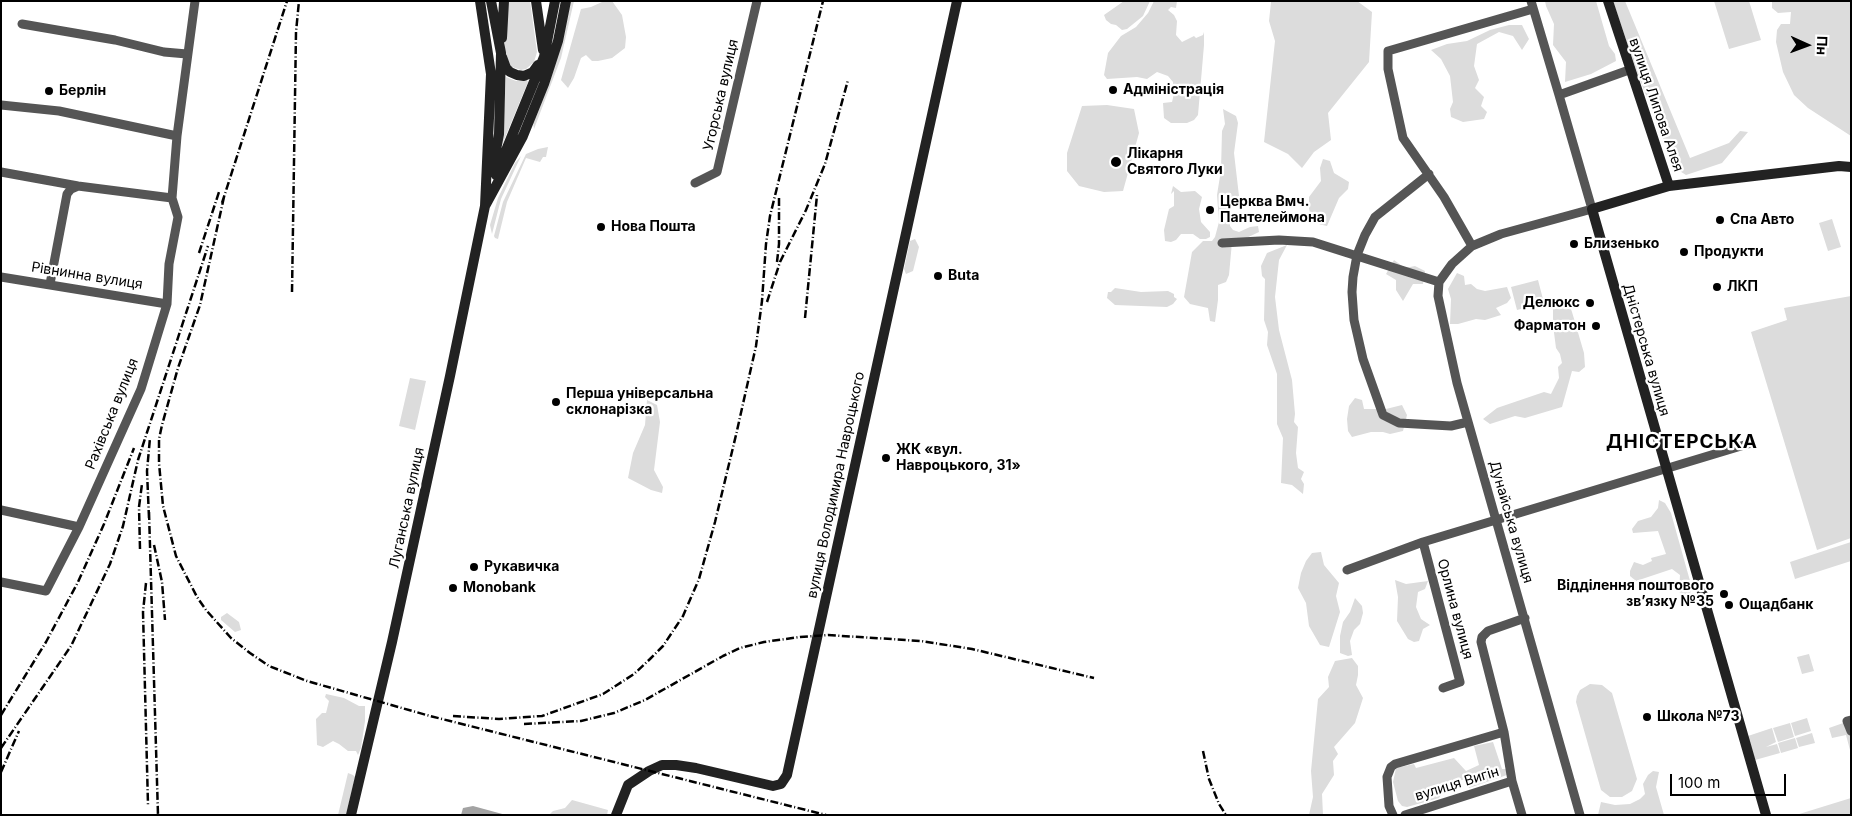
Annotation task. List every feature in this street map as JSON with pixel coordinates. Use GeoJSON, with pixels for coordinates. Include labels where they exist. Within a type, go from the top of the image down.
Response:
{"type":"FeatureCollection","features":[{"type":"Feature","properties":{"kind":"street","name":"Рахівська вулиця"},"geometry":{"type":"LineString","coordinates":[[1,582],[46,591],[79,527],[141,389],[167,304],[169,264],[178,217],[172,198],[177,136],[195,1]]}},
{"type":"Feature","properties":{"kind":"street","name":"Луганська вулиця"},"geometry":{"type":"LineString","coordinates":[[351,815],[392,642],[448,385],[484,206],[491,74],[480,1]]}},
{"type":"Feature","properties":{"kind":"street"},"geometry":{"type":"LineString","coordinates":[[491,1],[501,53],[506,68],[510,72],[524,76],[533,72],[544,57],[536,1]]}},
{"type":"Feature","properties":{"kind":"street"},"geometry":{"type":"LineString","coordinates":[[484,206],[495,161],[498,134],[504,1]]}},
{"type":"Feature","properties":{"kind":"street"},"geometry":{"type":"LineString","coordinates":[[484,206],[544,57],[555,1]]}},
{"type":"Feature","properties":{"kind":"street","name":"Луганська вулиця"},"geometry":{"type":"LineString","coordinates":[[484,206],[523,136],[544,84],[558,41],[566,1]]}},
{"type":"Feature","properties":{"kind":"street","name":"Угорська вулиця"},"geometry":{"type":"LineString","coordinates":[[695,183],[716,172],[757,1]]}},
{"type":"Feature","properties":{"kind":"street","name":"вулиця Володимира Навроцького"},"geometry":{"type":"LineString","coordinates":[[616,815],[628,785],[662,765],[696,768],[772,786],[781,784],[787,775],[957,1]]}},
{"type":"Feature","properties":{"kind":"street","name":"вулиця Липова Алея"},"geometry":{"type":"LineString","coordinates":[[1608,1],[1629,70],[1669,186],[1839,166],[1851,168]]}},
{"type":"Feature","properties":{"kind":"street"},"geometry":{"type":"LineString","coordinates":[[1472,246],[1429,174],[1403,138],[1388,69],[1388,51],[1532,5]]}},
{"type":"Feature","properties":{"kind":"street","name":"Дністерська вулиця"},"geometry":{"type":"LineString","coordinates":[[1532,5],[1560,95],[1766,815]]}},
{"type":"Feature","properties":{"kind":"street"},"geometry":{"type":"LineString","coordinates":[[22,24],[115,40],[164,52],[187,54]]}},
{"type":"Feature","properties":{"kind":"street"},"geometry":{"type":"LineString","coordinates":[[1560,95],[1629,70]]}},
{"type":"Feature","properties":{"kind":"street"},"geometry":{"type":"LineString","coordinates":[[1,105],[59,111],[177,136]]}},
{"type":"Feature","properties":{"kind":"street"},"geometry":{"type":"LineString","coordinates":[[1,172],[78,186],[172,198]]}},
{"type":"Feature","properties":{"kind":"street"},"geometry":{"type":"LineString","coordinates":[[1429,174],[1375,217],[1365,235],[1357,255],[1352,292],[1354,320],[1363,359],[1383,415],[1399,423],[1450,426],[1468,422]]}},
{"type":"Feature","properties":{"kind":"street"},"geometry":{"type":"LineString","coordinates":[[50,284],[65,201],[71,190],[78,186]]}},
{"type":"Feature","properties":{"kind":"street"},"geometry":{"type":"LineString","coordinates":[[1222,242],[1279,240],[1314,242],[1439,282],[1452,264],[1472,246],[1501,234],[1669,186]]}},
{"type":"Feature","properties":{"kind":"street","name":"Рівнинна вулиця"},"geometry":{"type":"LineString","coordinates":[[1,277],[167,304]]}},
{"type":"Feature","properties":{"kind":"street","name":"Дунайська вулиця"},"geometry":{"type":"LineString","coordinates":[[1439,282],[1438,296],[1468,422],[1580,815]]}},
{"type":"Feature","properties":{"kind":"street"},"geometry":{"type":"LineString","coordinates":[[1347,570],[1423,542],[1667,470],[1751,443]]}},
{"type":"Feature","properties":{"kind":"street"},"geometry":{"type":"LineString","coordinates":[[1,510],[79,527]]}},
{"type":"Feature","properties":{"kind":"street","name":"Орлина вулиця"},"geometry":{"type":"LineString","coordinates":[[1423,542],[1460,682],[1443,688]]}},
{"type":"Feature","properties":{"kind":"street"},"geometry":{"type":"LineString","coordinates":[[1512,781],[1504,732],[1481,639],[1488,630],[1525,618]]}},
{"type":"Feature","properties":{"kind":"street"},"geometry":{"type":"LineString","coordinates":[[1851,720],[1847,721],[1851,731]]}},
{"type":"Feature","properties":{"kind":"street"},"geometry":{"type":"LineString","coordinates":[[1393,815],[1388,806],[1387,777],[1391,767],[1395,764],[1504,732]]}},
{"type":"Feature","properties":{"kind":"street","name":"вулиця Вигін"},"geometry":{"type":"LineString","coordinates":[[1405,815],[1512,781],[1522,815]]}},
{"type":"Feature","properties":{"kind":"shaded area"},"geometry":{"type":"Polygon","coordinates":[[[507,1],[530,1],[537,52],[534,62],[526,69],[521,70],[512,67],[508,64],[504,54],[507,1]]]}},
{"type":"Feature","properties":{"kind":"shaded area"},"geometry":{"type":"Polygon","coordinates":[[[571,1],[574,1],[561,58],[534,129],[533,122],[571,1]]]}},
{"type":"Feature","properties":{"kind":"shaded area"},"geometry":{"type":"Polygon","coordinates":[[[612,1],[622,15],[626,37],[625,48],[612,58],[592,61],[586,55],[581,58],[574,78],[568,88],[561,80],[581,9],[602,2],[612,1]]]}},
{"type":"Feature","properties":{"kind":"shaded area"},"geometry":{"type":"Polygon","coordinates":[[[1124,1],[1150,1],[1143,16],[1127,29],[1122,30],[1106,20],[1104,15],[1124,1]]]}},
{"type":"Feature","properties":{"kind":"shaded area"},"geometry":{"type":"Polygon","coordinates":[[[1154,1],[1177,1],[1176,8],[1171,7],[1168,10],[1177,21],[1176,35],[1182,42],[1194,36],[1196,38],[1203,35],[1204,32],[1198,115],[1194,120],[1187,123],[1171,123],[1164,118],[1163,103],[1172,102],[1174,94],[1173,82],[1168,76],[1157,72],[1147,79],[1137,77],[1107,79],[1104,75],[1108,53],[1121,36],[1136,27],[1148,13],[1154,1]]]}},
{"type":"Feature","properties":{"kind":"shaded area"},"geometry":{"type":"Polygon","coordinates":[[[1357,1],[1372,12],[1369,62],[1328,113],[1331,140],[1314,152],[1302,168],[1288,154],[1264,142],[1275,41],[1269,21],[1271,2],[1357,1]]]}},
{"type":"Feature","properties":{"kind":"shaded area"},"geometry":{"type":"Polygon","coordinates":[[[1545,1],[1596,1],[1609,46],[1615,54],[1616,61],[1591,74],[1565,82],[1566,62],[1553,45],[1554,24],[1545,1]]]}},
{"type":"Feature","properties":{"kind":"shaded area"},"geometry":{"type":"Polygon","coordinates":[[[1613,1],[1625,1],[1690,158],[1729,143],[1740,131],[1748,132],[1722,163],[1686,175],[1678,170],[1673,163],[1638,75],[1613,1]]]}},
{"type":"Feature","properties":{"kind":"shaded area"},"geometry":{"type":"Polygon","coordinates":[[[1714,1],[1749,1],[1761,40],[1729,49],[1714,1]]]}},
{"type":"Feature","properties":{"kind":"shaded area"},"geometry":{"type":"Polygon","coordinates":[[[1772,1],[1851,1],[1851,136],[1808,108],[1794,95],[1783,72],[1776,42],[1777,30],[1781,24],[1790,24],[1791,12],[1778,13],[1772,8],[1772,1]]]}},
{"type":"Feature","properties":{"kind":"shaded area"},"geometry":{"type":"Polygon","coordinates":[[[1509,25],[1522,25],[1529,39],[1522,50],[1513,36],[1499,32],[1477,44],[1474,66],[1479,80],[1475,88],[1484,97],[1481,106],[1487,112],[1484,119],[1463,122],[1451,117],[1450,109],[1453,102],[1450,76],[1441,59],[1431,50],[1447,44],[1467,41],[1490,30],[1509,25]]]}},
{"type":"Feature","properties":{"kind":"shaded area"},"geometry":{"type":"Polygon","coordinates":[[[506,77],[516,81],[527,80],[528,82],[502,145],[506,77]]]}},
{"type":"Feature","properties":{"kind":"shaded area"},"geometry":{"type":"Polygon","coordinates":[[[1107,105],[1134,109],[1139,133],[1123,191],[1104,192],[1079,186],[1067,171],[1067,153],[1082,106],[1107,105]]]}},
{"type":"Feature","properties":{"kind":"shaded area"},"geometry":{"type":"Polygon","coordinates":[[[1223,109],[1236,116],[1238,123],[1234,153],[1239,196],[1229,207],[1230,226],[1233,230],[1239,232],[1258,226],[1259,232],[1242,240],[1232,242],[1229,275],[1226,282],[1218,285],[1215,322],[1210,321],[1208,308],[1190,304],[1184,297],[1192,252],[1203,241],[1212,241],[1219,222],[1217,195],[1221,170],[1222,131],[1225,124],[1223,109]]]}},
{"type":"Feature","properties":{"kind":"shaded area"},"geometry":{"type":"Polygon","coordinates":[[[548,147],[546,157],[543,157],[540,162],[526,158],[507,202],[498,239],[495,238],[503,202],[526,154],[548,147]]]}},
{"type":"Feature","properties":{"kind":"shaded area"},"geometry":{"type":"Polygon","coordinates":[[[521,156],[501,199],[492,234],[490,225],[498,198],[515,163],[521,156]]]}},
{"type":"Feature","properties":{"kind":"shaded area"},"geometry":{"type":"Polygon","coordinates":[[[1323,159],[1330,161],[1334,173],[1349,182],[1348,189],[1339,198],[1327,226],[1314,223],[1309,208],[1309,197],[1321,181],[1320,168],[1323,159]]]}},
{"type":"Feature","properties":{"kind":"shaded area"},"geometry":{"type":"Polygon","coordinates":[[[1173,186],[1181,192],[1195,191],[1202,197],[1199,209],[1201,222],[1210,232],[1210,237],[1200,239],[1193,234],[1181,234],[1176,240],[1171,242],[1165,241],[1164,230],[1169,209],[1174,206],[1174,191],[1171,194],[1173,186]]]}},
{"type":"Feature","properties":{"kind":"shaded area"},"geometry":{"type":"Polygon","coordinates":[[[1832,219],[1841,247],[1828,251],[1819,223],[1832,219]]]}},
{"type":"Feature","properties":{"kind":"shaded area"},"geometry":{"type":"Polygon","coordinates":[[[915,239],[919,247],[913,271],[906,274],[904,269],[910,241],[915,239]]]}},
{"type":"Feature","properties":{"kind":"shaded area"},"geometry":{"type":"Polygon","coordinates":[[[1287,245],[1279,260],[1275,297],[1279,330],[1292,380],[1294,422],[1298,427],[1296,453],[1298,468],[1304,472],[1301,479],[1304,484],[1303,494],[1292,485],[1281,483],[1283,438],[1277,424],[1277,374],[1267,345],[1268,332],[1264,320],[1265,279],[1262,276],[1261,266],[1267,253],[1287,245]]]}},
{"type":"Feature","properties":{"kind":"shaded area"},"geometry":{"type":"Polygon","coordinates":[[[1394,260],[1405,268],[1415,266],[1425,271],[1423,284],[1413,284],[1403,301],[1396,290],[1396,280],[1386,274],[1394,260]]]}},
{"type":"Feature","properties":{"kind":"shaded area"},"geometry":{"type":"Polygon","coordinates":[[[1457,273],[1464,276],[1465,285],[1471,284],[1477,289],[1485,291],[1507,287],[1511,298],[1507,303],[1496,308],[1501,315],[1485,320],[1476,319],[1458,324],[1450,324],[1451,299],[1448,289],[1457,273]]]}},
{"type":"Feature","properties":{"kind":"shaded area"},"geometry":{"type":"Polygon","coordinates":[[[1538,280],[1544,303],[1517,310],[1511,287],[1538,280]]]}},
{"type":"Feature","properties":{"kind":"shaded area"},"geometry":{"type":"Polygon","coordinates":[[[1115,288],[1141,292],[1168,291],[1174,294],[1174,297],[1177,299],[1167,307],[1115,305],[1107,298],[1108,292],[1115,288]]]}},
{"type":"Feature","properties":{"kind":"shaded area"},"geometry":{"type":"Polygon","coordinates":[[[1851,296],[1851,538],[1817,550],[1751,332],[1787,320],[1784,308],[1851,296]]]}},
{"type":"Feature","properties":{"kind":"shaded area"},"geometry":{"type":"Polygon","coordinates":[[[1558,298],[1568,301],[1584,353],[1585,367],[1579,372],[1572,371],[1562,407],[1525,418],[1515,416],[1490,424],[1483,419],[1497,408],[1544,392],[1551,394],[1559,378],[1558,367],[1562,363],[1556,348],[1553,325],[1553,307],[1558,298]]]}},
{"type":"Feature","properties":{"kind":"shaded area"},"geometry":{"type":"Polygon","coordinates":[[[410,378],[426,381],[415,430],[399,426],[410,378]]]}},
{"type":"Feature","properties":{"kind":"shaded area"},"geometry":{"type":"Polygon","coordinates":[[[1355,398],[1362,400],[1364,409],[1386,409],[1402,405],[1407,415],[1403,431],[1390,434],[1371,432],[1352,437],[1348,431],[1347,419],[1349,406],[1355,398]]]}},
{"type":"Feature","properties":{"kind":"shaded area"},"geometry":{"type":"Polygon","coordinates":[[[647,400],[657,405],[660,422],[654,470],[663,487],[662,493],[651,490],[628,478],[633,453],[645,425],[647,400]]]}},
{"type":"Feature","properties":{"kind":"shaded area"},"geometry":{"type":"Polygon","coordinates":[[[1659,500],[1665,503],[1671,513],[1692,588],[1689,596],[1679,592],[1680,575],[1672,569],[1636,581],[1630,576],[1634,562],[1643,565],[1652,561],[1651,558],[1666,554],[1658,531],[1633,533],[1632,529],[1638,521],[1651,517],[1658,508],[1659,500]]]}},
{"type":"Feature","properties":{"kind":"shaded area"},"geometry":{"type":"Polygon","coordinates":[[[1851,542],[1851,561],[1795,579],[1790,562],[1851,542]]]}},
{"type":"Feature","properties":{"kind":"shaded area"},"geometry":{"type":"Polygon","coordinates":[[[1321,552],[1324,565],[1339,583],[1336,596],[1340,612],[1329,647],[1320,645],[1309,626],[1306,603],[1298,588],[1306,561],[1312,553],[1321,552]]]}},
{"type":"Feature","properties":{"kind":"shaded area"},"geometry":{"type":"Polygon","coordinates":[[[1395,580],[1406,584],[1428,581],[1425,589],[1418,592],[1416,607],[1421,619],[1430,625],[1423,629],[1419,641],[1414,642],[1408,639],[1397,621],[1398,597],[1395,580]]]}},
{"type":"Feature","properties":{"kind":"shaded area"},"geometry":{"type":"Polygon","coordinates":[[[1355,598],[1362,606],[1363,613],[1360,624],[1354,630],[1350,641],[1352,655],[1348,656],[1340,653],[1340,636],[1343,622],[1350,612],[1355,598]]]}},
{"type":"Feature","properties":{"kind":"shaded area"},"geometry":{"type":"Polygon","coordinates":[[[227,613],[239,622],[241,630],[235,632],[221,620],[221,617],[227,613]]]}},
{"type":"Feature","properties":{"kind":"shaded area"},"geometry":{"type":"Polygon","coordinates":[[[1809,654],[1814,671],[1802,674],[1797,657],[1809,654]]]}},
{"type":"Feature","properties":{"kind":"shaded area"},"geometry":{"type":"Polygon","coordinates":[[[1352,658],[1358,666],[1356,685],[1363,698],[1355,723],[1334,747],[1338,754],[1333,761],[1334,775],[1322,794],[1323,815],[1309,815],[1313,797],[1311,771],[1318,699],[1329,687],[1328,677],[1335,661],[1352,658]]]}},
{"type":"Feature","properties":{"kind":"shaded area"},"geometry":{"type":"Polygon","coordinates":[[[1590,684],[1602,685],[1612,693],[1637,779],[1632,791],[1622,797],[1610,797],[1601,790],[1576,702],[1580,690],[1590,684]]]}},
{"type":"Feature","properties":{"kind":"shaded area"},"geometry":{"type":"Polygon","coordinates":[[[326,694],[344,698],[359,706],[365,706],[365,721],[361,748],[358,755],[356,751],[348,751],[333,741],[323,747],[317,745],[316,719],[322,713],[326,713],[329,701],[325,697],[326,694]]]}},
{"type":"Feature","properties":{"kind":"shaded area"},"geometry":{"type":"Polygon","coordinates":[[[1807,718],[1811,731],[1795,736],[1791,723],[1807,718]]]}},
{"type":"Feature","properties":{"kind":"shaded area"},"geometry":{"type":"Polygon","coordinates":[[[1846,722],[1851,733],[1850,750],[1846,735],[1832,738],[1829,728],[1846,722]]]}},
{"type":"Feature","properties":{"kind":"shaded area"},"geometry":{"type":"Polygon","coordinates":[[[1790,723],[1794,737],[1778,742],[1773,728],[1790,723]]]}},
{"type":"Feature","properties":{"kind":"shaded area"},"geometry":{"type":"Polygon","coordinates":[[[1772,728],[1776,742],[1766,747],[1777,744],[1780,753],[1755,760],[1748,736],[1772,728]]]}},
{"type":"Feature","properties":{"kind":"shaded area"},"geometry":{"type":"Polygon","coordinates":[[[1812,733],[1815,743],[1799,747],[1796,738],[1812,733]]]}},
{"type":"Feature","properties":{"kind":"shaded area"},"geometry":{"type":"Polygon","coordinates":[[[1795,738],[1798,748],[1781,753],[1778,743],[1795,738]]]}},
{"type":"Feature","properties":{"kind":"shaded area"},"geometry":{"type":"Polygon","coordinates":[[[1493,742],[1502,769],[1506,769],[1507,775],[1469,788],[1465,779],[1440,787],[1442,793],[1439,798],[1407,807],[1402,806],[1398,801],[1393,782],[1396,768],[1414,764],[1416,768],[1454,758],[1466,771],[1479,765],[1474,746],[1493,742]]]}},
{"type":"Feature","properties":{"kind":"shaded area"},"geometry":{"type":"Polygon","coordinates":[[[1653,771],[1659,772],[1656,787],[1664,815],[1598,815],[1601,802],[1615,805],[1630,804],[1640,799],[1645,794],[1643,784],[1648,775],[1653,771]]]}},
{"type":"Feature","properties":{"kind":"shaded area"},"geometry":{"type":"Polygon","coordinates":[[[348,773],[355,777],[346,815],[338,815],[348,773]]]}},
{"type":"Feature","properties":{"kind":"shaded area"},"geometry":{"type":"Polygon","coordinates":[[[1851,798],[1851,815],[1796,815],[1851,798]]]}},
{"type":"Feature","properties":{"kind":"shaded area"},"geometry":{"type":"Polygon","coordinates":[[[572,800],[608,810],[607,815],[549,815],[553,811],[565,808],[572,800]]]}},
{"type":"Feature","properties":{"kind":"shaded area"},"geometry":{"type":"Polygon","coordinates":[[[473,806],[506,815],[461,815],[463,808],[473,806]]]}},
{"type":"Feature","properties":{"kind":"railway"},"geometry":{"type":"LineString","coordinates":[[222,203],[287,1]]}},
{"type":"Feature","properties":{"kind":"railway"},"geometry":{"type":"LineString","coordinates":[[292,292],[296,32],[299,1]]}},
{"type":"Feature","properties":{"kind":"railway"},"geometry":{"type":"LineString","coordinates":[[453,716],[499,719],[542,716],[603,694],[634,674],[650,659],[663,646],[683,616],[699,579],[736,435],[756,346],[770,216],[823,1]]}},
{"type":"Feature","properties":{"kind":"railway"},"geometry":{"type":"LineString","coordinates":[[767,302],[780,262],[806,210],[825,164],[848,80]]}},
{"type":"Feature","properties":{"kind":"railway"},"geometry":{"type":"LineString","coordinates":[[199,253],[219,192]]}},
{"type":"Feature","properties":{"kind":"railway"},"geometry":{"type":"LineString","coordinates":[[805,318],[817,195]]}},
{"type":"Feature","properties":{"kind":"railway"},"geometry":{"type":"LineString","coordinates":[[224,197],[200,305],[178,368],[162,425],[159,439],[159,463],[163,506],[176,556],[197,597],[231,638],[269,666],[307,681],[430,716],[826,815]]}},
{"type":"Feature","properties":{"kind":"railway"},"geometry":{"type":"LineString","coordinates":[[777,262],[779,197]]}},
{"type":"Feature","properties":{"kind":"railway"},"geometry":{"type":"LineString","coordinates":[[1,748],[71,646],[110,564],[123,526],[138,460],[208,246]]}},
{"type":"Feature","properties":{"kind":"railway"},"geometry":{"type":"LineString","coordinates":[[149,518],[147,471],[150,438]]}},
{"type":"Feature","properties":{"kind":"railway"},"geometry":{"type":"LineString","coordinates":[[1,715],[46,642],[78,582],[104,524],[134,448]]}},
{"type":"Feature","properties":{"kind":"railway"},"geometry":{"type":"LineString","coordinates":[[140,549],[139,507],[142,484]]}},
{"type":"Feature","properties":{"kind":"railway"},"geometry":{"type":"LineString","coordinates":[[149,512],[158,815]]}},
{"type":"Feature","properties":{"kind":"railway"},"geometry":{"type":"LineString","coordinates":[[154,545],[162,582],[165,620]]}},
{"type":"Feature","properties":{"kind":"railway"},"geometry":{"type":"LineString","coordinates":[[146,583],[143,612],[148,805]]}},
{"type":"Feature","properties":{"kind":"railway"},"geometry":{"type":"LineString","coordinates":[[524,724],[581,721],[614,713],[645,700],[740,648],[764,642],[800,637],[828,635],[921,641],[972,649],[1094,678]]}},
{"type":"Feature","properties":{"kind":"railway"},"geometry":{"type":"LineString","coordinates":[[1,772],[19,731]]}},
{"type":"Feature","properties":{"kind":"railway"},"geometry":{"type":"LineString","coordinates":[[1203,751],[1209,779],[1219,804],[1226,815]]}},
{"type":"Feature","properties":{"kind":"place","name":"Адміністрація"},"geometry":{"type":"Point","coordinates":[1113,90]}},
{"type":"Feature","properties":{"kind":"place","name":"Берлін"},"geometry":{"type":"Point","coordinates":[49,91]}},
{"type":"Feature","properties":{"kind":"place","name":"Лікарня Святого Луки"},"geometry":{"type":"Point","coordinates":[1116,162]}},
{"type":"Feature","properties":{"kind":"place","name":"Церква Вмч. Пантелеймона"},"geometry":{"type":"Point","coordinates":[1210,210]}},
{"type":"Feature","properties":{"kind":"place","name":"Спа Авто"},"geometry":{"type":"Point","coordinates":[1720,220]}},
{"type":"Feature","properties":{"kind":"place","name":"Нова Пошта"},"geometry":{"type":"Point","coordinates":[601,227]}},
{"type":"Feature","properties":{"kind":"place","name":"Близенько"},"geometry":{"type":"Point","coordinates":[1574,244]}},
{"type":"Feature","properties":{"kind":"place","name":"Продукти"},"geometry":{"type":"Point","coordinates":[1684,252]}},
{"type":"Feature","properties":{"kind":"place","name":"Buta"},"geometry":{"type":"Point","coordinates":[938,276]}},
{"type":"Feature","properties":{"kind":"place","name":"ЛКП"},"geometry":{"type":"Point","coordinates":[1717,287]}},
{"type":"Feature","properties":{"kind":"place","name":"Делюкс"},"geometry":{"type":"Point","coordinates":[1590,303]}},
{"type":"Feature","properties":{"kind":"place","name":"Фарматон"},"geometry":{"type":"Point","coordinates":[1596,326]}},
{"type":"Feature","properties":{"kind":"place","name":"Перша універсальна склонарізка"},"geometry":{"type":"Point","coordinates":[556,402]}},
{"type":"Feature","properties":{"kind":"place","name":"ЖК «вул. Навроцького, 31»"},"geometry":{"type":"Point","coordinates":[886,458]}},
{"type":"Feature","properties":{"kind":"place","name":"Рукавичка"},"geometry":{"type":"Point","coordinates":[474,567]}},
{"type":"Feature","properties":{"kind":"place","name":"Monobank"},"geometry":{"type":"Point","coordinates":[453,588]}},
{"type":"Feature","properties":{"kind":"place","name":"Відділення поштового зв’язку №35"},"geometry":{"type":"Point","coordinates":[1724,594]}},
{"type":"Feature","properties":{"kind":"place","name":"Ощадбанк"},"geometry":{"type":"Point","coordinates":[1729,605]}},
{"type":"Feature","properties":{"kind":"place","name":"Школа №73"},"geometry":{"type":"Point","coordinates":[1647,717]}},
{"type":"Feature","properties":{"kind":"district","name":"ДНІСТЕРСЬКА"},"geometry":{"type":"Point","coordinates":[1682,442]}}]}
